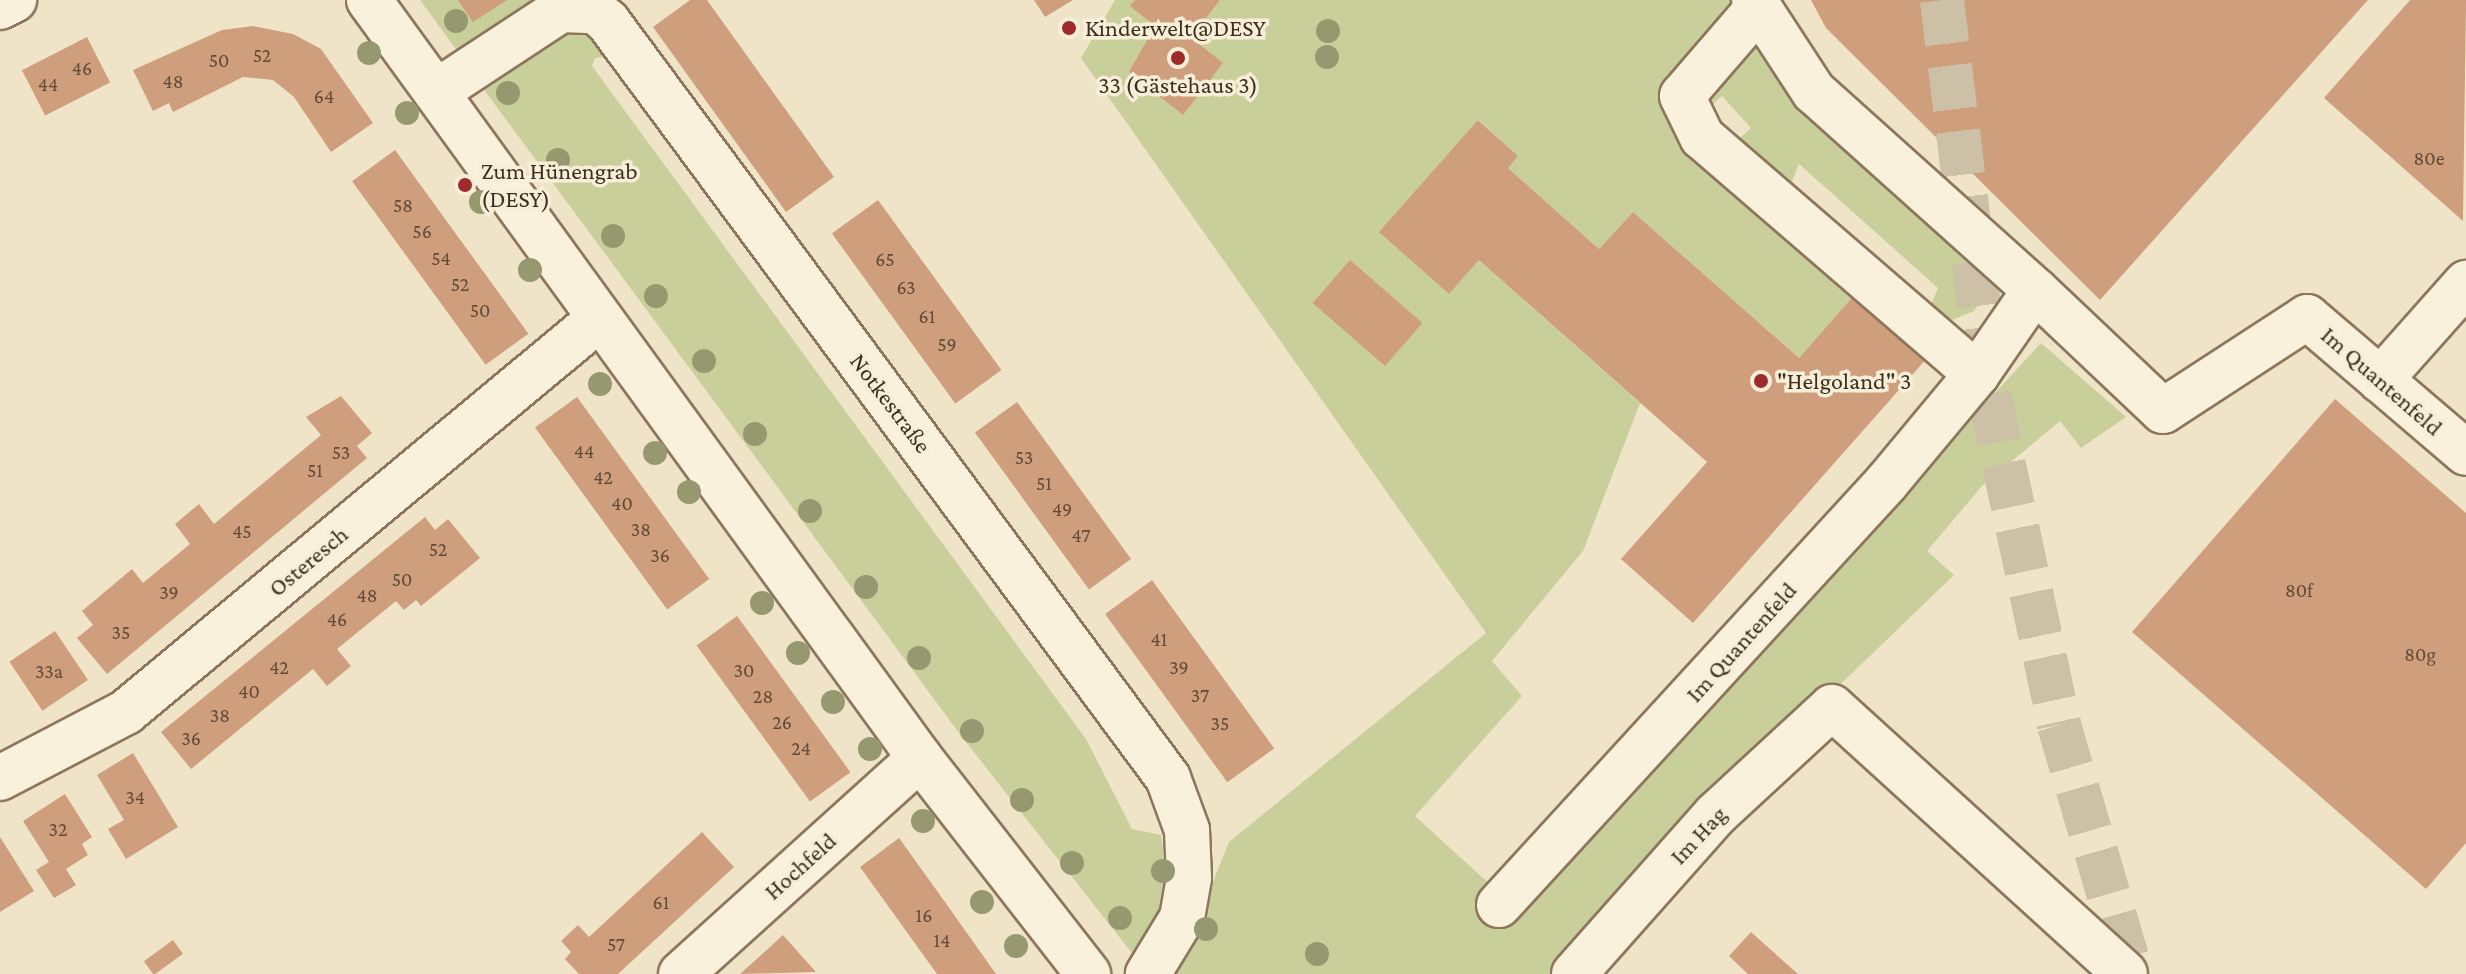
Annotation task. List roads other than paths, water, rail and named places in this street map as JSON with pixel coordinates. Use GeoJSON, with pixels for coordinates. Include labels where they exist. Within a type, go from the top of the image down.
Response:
{"type":"FeatureCollection","features":[{"type":"Feature","properties":{"kind":"street"},"geometry":{"type":"LineString","coordinates":[[0,7],[14,0]]}},
{"type":"Feature","properties":{"kind":"street"},"geometry":{"type":"LineString","coordinates":[[369,0],[920,758],[1088,974]]}},
{"type":"Feature","properties":{"kind":"street","name":"Im Quantenfeld"},"geometry":{"type":"LineString","coordinates":[[1977,374],[1702,137],[1682,96],[1756,4],[1814,92],[2035,290],[2163,411],[2307,317],[2466,453]]}},
{"type":"Feature","properties":{"kind":"street","name":"Notkestraße"},"geometry":{"type":"LineString","coordinates":[[436,92],[543,35],[580,8],[608,22],[1168,778],[1187,830],[1189,878],[1182,918],[1148,974]]}},
{"type":"Feature","properties":{"kind":"street"},"geometry":{"type":"LineString","coordinates":[[2380,380],[2466,283]]}},
{"type":"Feature","properties":{"kind":"street","name":"Im Quantenfeld"},"geometry":{"type":"LineString","coordinates":[[1499,905],[1887,482],[1977,374],[2035,290]]}},
{"type":"Feature","properties":{"kind":"street","name":"Osteresch"},"geometry":{"type":"LineString","coordinates":[[0,778],[126,712],[600,318]]}},
{"type":"Feature","properties":{"kind":"street","name":"Im Hag"},"geometry":{"type":"LineString","coordinates":[[1574,974],[1715,815],[1832,707],[2125,974]]}},
{"type":"Feature","properties":{"kind":"street","name":"Hochfeld"},"geometry":{"type":"LineString","coordinates":[[681,974],[920,758]]}},
{"type":"Feature","properties":{"kind":"tunnel"},"geometry":{"type":"LineString","coordinates":[[1942,0],[1990,399],[2059,725],[2132,974]]}},
{"type":"Feature","properties":{"kind":"place","name":"Kinderwelt@DESY"},"geometry":{"type":"Point","coordinates":[1069,28]}},
{"type":"Feature","properties":{"kind":"place","name":"33 (Gästehaus 3)"},"geometry":{"type":"Point","coordinates":[1178,58]}},
{"type":"Feature","properties":{"kind":"place","name":"Zum Hünengrab (DESY)"},"geometry":{"type":"Point","coordinates":[465,185]}},
{"type":"Feature","properties":{"kind":"place","name":"\"Helgoland\" 3"},"geometry":{"type":"Point","coordinates":[1761,381]}}]}
